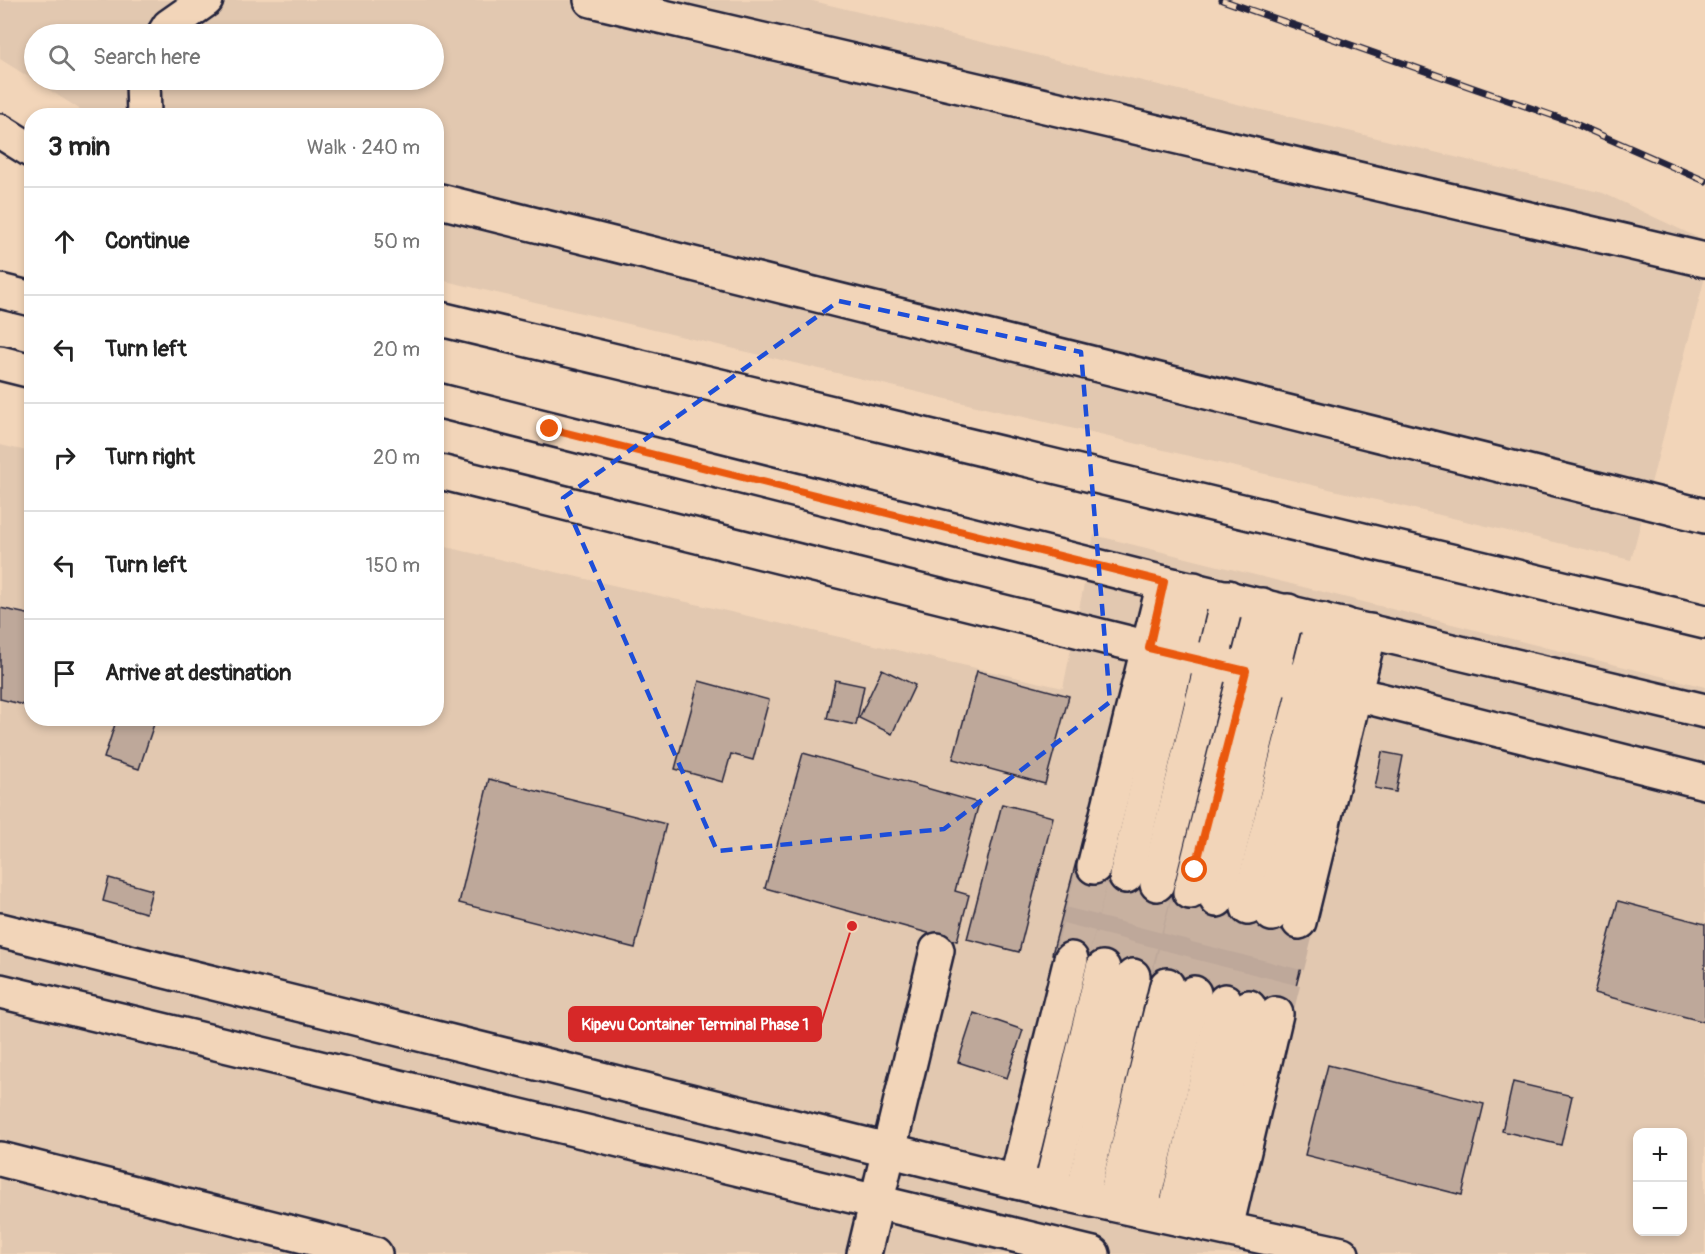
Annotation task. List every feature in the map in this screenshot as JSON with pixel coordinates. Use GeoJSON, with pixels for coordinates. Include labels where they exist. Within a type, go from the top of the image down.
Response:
{"type":"FeatureCollection","features":[{"type":"Feature","properties":{"kind":"lane"},"geometry":{"type":"LineString","coordinates":[[172,24],[206,0]]}},
{"type":"Feature","properties":{"kind":"lane"},"geometry":{"type":"LineString","coordinates":[[591,0],[1705,260]]}},
{"type":"Feature","properties":{"kind":"lane"},"geometry":{"type":"LineString","coordinates":[[143,90],[144,108]]}},
{"type":"Feature","properties":{"kind":"lane"},"geometry":{"type":"LineString","coordinates":[[0,131],[24,146]]}},
{"type":"Feature","properties":{"kind":"lane"},"geometry":{"type":"LineString","coordinates":[[444,202],[1705,516]]}},
{"type":"Feature","properties":{"kind":"lane"},"geometry":{"type":"LineString","coordinates":[[0,291],[24,297]]}},
{"type":"Feature","properties":{"kind":"lane"},"geometry":{"type":"LineString","coordinates":[[444,320],[1705,622]]}},
{"type":"Feature","properties":{"kind":"lane"},"geometry":{"type":"LineString","coordinates":[[0,363],[24,369]]}},
{"type":"Feature","properties":{"kind":"lane"},"geometry":{"type":"LineString","coordinates":[[444,402],[1179,586],[1705,711]]}},
{"type":"Feature","properties":{"kind":"lane"},"geometry":{"type":"LineString","coordinates":[[444,473],[1705,782]]}},
{"type":"Feature","properties":{"kind":"lane"},"geometry":{"type":"LineString","coordinates":[[1094,867],[1163,651],[1179,586]]}},
{"type":"Feature","properties":{"kind":"lane"},"geometry":{"type":"LineString","coordinates":[[1163,651],[1141,880],[1212,663],[1228,597]]}},
{"type":"Feature","properties":{"kind":"lane"},"geometry":{"type":"LineString","coordinates":[[1203,896],[1275,608]]}},
{"type":"Feature","properties":{"kind":"lane"},"geometry":{"type":"LineString","coordinates":[[1346,625],[1330,690],[1273,915],[1330,690],[1346,625]]}},
{"type":"Feature","properties":{"kind":"lane"},"geometry":{"type":"LineString","coordinates":[[0,930],[1016,1182],[1342,1254]]}},
{"type":"Feature","properties":{"kind":"lane"},"geometry":{"type":"LineString","coordinates":[[864,1254],[937,950]]}},
{"type":"Feature","properties":{"kind":"lane"},"geometry":{"type":"LineString","coordinates":[[1016,1182],[1071,959]]}},
{"type":"Feature","properties":{"kind":"lane"},"geometry":{"type":"LineString","coordinates":[[1052,1249],[1118,972]]}},
{"type":"Feature","properties":{"kind":"lane"},"geometry":{"type":"LineString","coordinates":[[1127,1207],[1181,989]]}},
{"type":"Feature","properties":{"kind":"lane"},"geometry":{"type":"LineString","coordinates":[[0,991],[876,1203],[1052,1249],[1093,1254]]}},
{"type":"Feature","properties":{"kind":"lane"},"geometry":{"type":"LineString","coordinates":[[1199,1223],[1250,1007],[1199,1223]]}},
{"type":"Feature","properties":{"kind":"lane"},"geometry":{"type":"LineString","coordinates":[[0,1159],[375,1254]]}},
{"type":"Feature","properties":{"kind":"highlighted area"},"geometry":{"type":"Polygon","coordinates":[[[839,301],[1081,352],[1110,702],[944,829],[717,851],[563,498],[839,301]]]}},
{"type":"Feature","properties":{"kind":"shaded area"},"geometry":{"type":"Polygon","coordinates":[[[0,0],[809,0],[1603,193],[1705,241],[1705,277],[1631,560],[444,281],[444,108],[78,108],[49,90],[444,90],[444,24],[24,24],[24,74],[0,59],[0,0]]]}},
{"type":"Feature","properties":{"kind":"shaded area"},"geometry":{"type":"Polygon","coordinates":[[[0,445],[24,450],[24,726],[444,726],[444,547],[1063,688],[1094,535],[1705,687],[1705,1254],[0,1254],[0,445]]]}},
{"type":"Feature","properties":{"kind":"building"},"geometry":{"type":"Polygon","coordinates":[[[0,608],[24,613],[24,705],[0,699],[0,608]]]}},
{"type":"Feature","properties":{"kind":"building"},"geometry":{"type":"Polygon","coordinates":[[[882,669],[915,685],[892,734],[859,718],[882,669]]]}},
{"type":"Feature","properties":{"kind":"building"},"geometry":{"type":"Polygon","coordinates":[[[977,671],[1069,696],[1045,784],[953,759],[977,671]]]}},
{"type":"Feature","properties":{"kind":"building"},"geometry":{"type":"Polygon","coordinates":[[[835,680],[864,686],[856,725],[827,719],[835,680]]]}},
{"type":"Feature","properties":{"kind":"building"},"geometry":{"type":"Polygon","coordinates":[[[699,681],[769,700],[753,760],[731,754],[723,782],[675,769],[699,681]]]}},
{"type":"Feature","properties":{"kind":"building"},"geometry":{"type":"Polygon","coordinates":[[[114,726],[153,726],[139,769],[104,758],[114,726]]]}},
{"type":"Feature","properties":{"kind":"building"},"geometry":{"type":"Polygon","coordinates":[[[1382,752],[1403,756],[1396,792],[1375,788],[1382,752]]]}},
{"type":"Feature","properties":{"kind":"building"},"geometry":{"type":"Polygon","coordinates":[[[803,753],[979,803],[955,891],[969,895],[957,941],[765,888],[803,753]]]}},
{"type":"Feature","properties":{"kind":"building"},"geometry":{"type":"Polygon","coordinates":[[[489,779],[666,824],[635,948],[459,903],[489,779]]]}},
{"type":"Feature","properties":{"kind":"building"},"geometry":{"type":"Polygon","coordinates":[[[1002,804],[1053,817],[1019,952],[967,939],[1002,804]]]}},
{"type":"Feature","properties":{"kind":"building"},"geometry":{"type":"Polygon","coordinates":[[[1076,862],[1312,925],[1288,1017],[1052,954],[1076,862]]]}},
{"type":"Feature","properties":{"kind":"building"},"geometry":{"type":"Polygon","coordinates":[[[109,878],[152,890],[146,913],[103,901],[109,878]]]}},
{"type":"Feature","properties":{"kind":"building"},"geometry":{"type":"Polygon","coordinates":[[[1618,901],[1705,924],[1705,1022],[1594,993],[1618,901]]]}},
{"type":"Feature","properties":{"kind":"building"},"geometry":{"type":"Polygon","coordinates":[[[974,1013],[1023,1030],[1007,1078],[958,1062],[974,1013]]]}},
{"type":"Feature","properties":{"kind":"building"},"geometry":{"type":"Polygon","coordinates":[[[1328,1065],[1484,1104],[1462,1195],[1305,1155],[1328,1065]]]}},
{"type":"Feature","properties":{"kind":"building"},"geometry":{"type":"Polygon","coordinates":[[[1513,1082],[1572,1096],[1561,1145],[1502,1131],[1513,1082]]]}},
{"type":"Feature","properties":{"kind":"tunnel"},"geometry":{"type":"LineString","coordinates":[[1071,959],[1094,867]]}},
{"type":"Feature","properties":{"kind":"tunnel"},"geometry":{"type":"LineString","coordinates":[[1103,968],[1126,876]]}},
{"type":"Feature","properties":{"kind":"tunnel"},"geometry":{"type":"LineString","coordinates":[[1133,976],[1157,884]]}},
{"type":"Feature","properties":{"kind":"tunnel"},"geometry":{"type":"LineString","coordinates":[[1167,985],[1190,892]]}},
{"type":"Feature","properties":{"kind":"tunnel"},"geometry":{"type":"LineString","coordinates":[[1194,993],[1217,900]]}},
{"type":"Feature","properties":{"kind":"tunnel"},"geometry":{"type":"LineString","coordinates":[[1225,1001],[1248,908]]}},
{"type":"Feature","properties":{"kind":"tunnel"},"geometry":{"type":"LineString","coordinates":[[1249,1007],[1272,914]]}},
{"type":"Feature","properties":{"kind":"tunnel"},"geometry":{"type":"LineString","coordinates":[[1276,1014],[1299,922]]}},
{"type":"Feature","properties":{"kind":"railway"},"geometry":{"type":"LineString","coordinates":[[1222,0],[1571,122],[1705,181]]}},
{"type":"Feature","properties":{"kind":"place","name":"Kipevu Container Terminal Phase 1"},"geometry":{"type":"Point","coordinates":[852,926]}},
{"type":"Feature","properties":{"kind":"route"},"geometry":{"type":"LineString","coordinates":[[550,429],[1164,582],[1149,648],[1246,671],[1195,870]]}}]}
